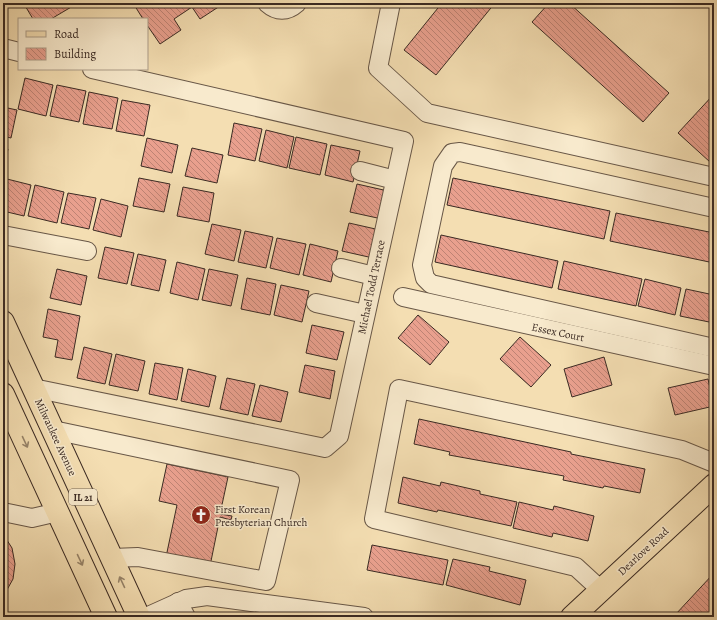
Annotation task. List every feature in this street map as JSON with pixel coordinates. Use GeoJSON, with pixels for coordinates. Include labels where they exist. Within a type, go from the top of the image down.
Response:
{"type":"FeatureCollection","features":[{"type":"Feature","properties":{"kind":"main road","name":"Milwaukee Avenue"},"geometry":{"type":"LineString","coordinates":[[4,327],[139,617]]}},
{"type":"Feature","properties":{"kind":"main road","name":"IL 21"},"geometry":{"type":"LineString","coordinates":[[6,405],[58,512],[106,617]]}},
{"type":"Feature","properties":{"kind":"main road","name":"Dearlove Road"},"geometry":{"type":"LineString","coordinates":[[572,617],[714,485]]}},
{"type":"Feature","properties":{"kind":"street"},"geometry":{"type":"LineString","coordinates":[[267,3],[278,10],[292,8],[297,3]]}},
{"type":"Feature","properties":{"kind":"street"},"geometry":{"type":"LineString","coordinates":[[392,3],[378,68],[427,113],[714,177]]}},
{"type":"Feature","properties":{"kind":"street"},"geometry":{"type":"LineString","coordinates":[[3,48],[18,52]]}},
{"type":"Feature","properties":{"kind":"street","name":"Michael Todd Terrace"},"geometry":{"type":"LineString","coordinates":[[33,388],[325,448],[339,436],[404,141],[96,70]]}},
{"type":"Feature","properties":{"kind":"street"},"geometry":{"type":"LineString","coordinates":[[714,208],[460,152],[452,153],[444,166],[422,265],[425,278],[431,284],[714,348]]}},
{"type":"Feature","properties":{"kind":"street"},"geometry":{"type":"LineString","coordinates":[[360,171],[395,180]]}},
{"type":"Feature","properties":{"kind":"street"},"geometry":{"type":"LineString","coordinates":[[3,236],[86,251]]}},
{"type":"Feature","properties":{"kind":"street"},"geometry":{"type":"LineString","coordinates":[[341,268],[374,276]]}},
{"type":"Feature","properties":{"kind":"street","name":"Essex Court"},"geometry":{"type":"LineString","coordinates":[[403,297],[714,366]]}},
{"type":"Feature","properties":{"kind":"street"},"geometry":{"type":"LineString","coordinates":[[316,303],[365,314]]}},
{"type":"Feature","properties":{"kind":"street"},"geometry":{"type":"LineString","coordinates":[[601,590],[576,567],[374,519],[399,389],[682,450],[714,463]]}},
{"type":"Feature","properties":{"kind":"street"},"geometry":{"type":"LineString","coordinates":[[53,430],[290,480],[266,581],[138,557],[112,558]]}},
{"type":"Feature","properties":{"kind":"street"},"geometry":{"type":"LineString","coordinates":[[3,512],[32,518],[58,512]]}},
{"type":"Feature","properties":{"kind":"street"},"geometry":{"type":"LineString","coordinates":[[146,617],[182,610],[195,597],[207,596],[364,617]]}},
{"type":"Feature","properties":{"kind":"building"},"geometry":{"type":"Polygon","coordinates":[[[78,3],[53,18],[32,18],[24,4],[78,3]]]}},
{"type":"Feature","properties":{"kind":"building"},"geometry":{"type":"Polygon","coordinates":[[[133,3],[223,4],[200,19],[192,7],[174,19],[181,30],[160,44],[148,26],[148,18],[142,18],[133,3]]]}},
{"type":"Feature","properties":{"kind":"building"},"geometry":{"type":"Polygon","coordinates":[[[442,3],[495,3],[436,75],[404,50],[442,3]]]}},
{"type":"Feature","properties":{"kind":"building"},"geometry":{"type":"Polygon","coordinates":[[[549,3],[569,3],[669,93],[643,122],[532,22],[549,3]]]}},
{"type":"Feature","properties":{"kind":"building"},"geometry":{"type":"Polygon","coordinates":[[[25,78],[53,85],[46,116],[18,109],[25,78]]]}},
{"type":"Feature","properties":{"kind":"building"},"geometry":{"type":"Polygon","coordinates":[[[57,85],[86,91],[79,122],[50,116],[57,85]]]}},
{"type":"Feature","properties":{"kind":"building"},"geometry":{"type":"Polygon","coordinates":[[[89,92],[118,98],[112,129],[83,124],[89,92]]]}},
{"type":"Feature","properties":{"kind":"building"},"geometry":{"type":"Polygon","coordinates":[[[714,94],[714,158],[710,162],[678,133],[714,94]]]}},
{"type":"Feature","properties":{"kind":"building"},"geometry":{"type":"Polygon","coordinates":[[[122,100],[150,105],[144,136],[116,131],[122,100]]]}},
{"type":"Feature","properties":{"kind":"building"},"geometry":{"type":"Polygon","coordinates":[[[3,107],[17,110],[11,138],[3,136],[3,107]]]}},
{"type":"Feature","properties":{"kind":"building"},"geometry":{"type":"Polygon","coordinates":[[[234,123],[262,129],[255,161],[228,155],[234,123]]]}},
{"type":"Feature","properties":{"kind":"building"},"geometry":{"type":"Polygon","coordinates":[[[266,130],[294,137],[287,168],[259,161],[266,130]]]}},
{"type":"Feature","properties":{"kind":"building"},"geometry":{"type":"Polygon","coordinates":[[[296,137],[327,144],[320,175],[289,168],[296,137]]]}},
{"type":"Feature","properties":{"kind":"building"},"geometry":{"type":"Polygon","coordinates":[[[147,138],[178,145],[172,173],[141,166],[147,138]]]}},
{"type":"Feature","properties":{"kind":"building"},"geometry":{"type":"Polygon","coordinates":[[[331,145],[360,151],[353,182],[325,175],[331,145]]]}},
{"type":"Feature","properties":{"kind":"building"},"geometry":{"type":"Polygon","coordinates":[[[3,148],[8,149],[3,171],[3,148]]]}},
{"type":"Feature","properties":{"kind":"building"},"geometry":{"type":"Polygon","coordinates":[[[192,148],[223,155],[217,183],[185,176],[192,148]]]}},
{"type":"Feature","properties":{"kind":"building"},"geometry":{"type":"Polygon","coordinates":[[[3,178],[31,185],[24,216],[3,211],[3,178]]]}},
{"type":"Feature","properties":{"kind":"building"},"geometry":{"type":"Polygon","coordinates":[[[139,178],[170,184],[164,212],[133,206],[139,178]]]}},
{"type":"Feature","properties":{"kind":"building"},"geometry":{"type":"Polygon","coordinates":[[[453,178],[610,211],[604,239],[447,205],[453,178]]]}},
{"type":"Feature","properties":{"kind":"building"},"geometry":{"type":"Polygon","coordinates":[[[357,184],[388,191],[382,219],[350,212],[357,184]]]}},
{"type":"Feature","properties":{"kind":"building"},"geometry":{"type":"Polygon","coordinates":[[[35,185],[64,192],[57,223],[28,216],[35,185]]]}},
{"type":"Feature","properties":{"kind":"building"},"geometry":{"type":"Polygon","coordinates":[[[183,187],[214,193],[209,222],[177,216],[183,187]]]}},
{"type":"Feature","properties":{"kind":"building"},"geometry":{"type":"Polygon","coordinates":[[[68,193],[96,198],[89,229],[61,223],[68,193]]]}},
{"type":"Feature","properties":{"kind":"building"},"geometry":{"type":"Polygon","coordinates":[[[101,199],[128,206],[121,237],[93,230],[101,199]]]}},
{"type":"Feature","properties":{"kind":"building"},"geometry":{"type":"Polygon","coordinates":[[[616,213],[714,233],[714,263],[610,241],[616,213]]]}},
{"type":"Feature","properties":{"kind":"building"},"geometry":{"type":"Polygon","coordinates":[[[349,223],[380,230],[373,258],[342,251],[349,223]]]}},
{"type":"Feature","properties":{"kind":"building"},"geometry":{"type":"Polygon","coordinates":[[[212,224],[241,230],[234,261],[205,254],[212,224]]]}},
{"type":"Feature","properties":{"kind":"building"},"geometry":{"type":"Polygon","coordinates":[[[245,231],[273,237],[266,268],[238,262],[245,231]]]}},
{"type":"Feature","properties":{"kind":"building"},"geometry":{"type":"Polygon","coordinates":[[[441,235],[558,261],[552,288],[435,262],[441,235]]]}},
{"type":"Feature","properties":{"kind":"building"},"geometry":{"type":"Polygon","coordinates":[[[277,238],[306,244],[299,275],[270,268],[277,238]]]}},
{"type":"Feature","properties":{"kind":"building"},"geometry":{"type":"Polygon","coordinates":[[[310,244],[338,251],[331,282],[303,275],[310,244]]]}},
{"type":"Feature","properties":{"kind":"building"},"geometry":{"type":"Polygon","coordinates":[[[105,247],[134,253],[127,284],[98,278],[105,247]]]}},
{"type":"Feature","properties":{"kind":"building"},"geometry":{"type":"Polygon","coordinates":[[[138,254],[166,260],[159,291],[131,285],[138,254]]]}},
{"type":"Feature","properties":{"kind":"building"},"geometry":{"type":"Polygon","coordinates":[[[564,261],[642,279],[636,306],[558,289],[564,261]]]}},
{"type":"Feature","properties":{"kind":"building"},"geometry":{"type":"Polygon","coordinates":[[[177,262],[205,269],[198,300],[170,293],[177,262]]]}},
{"type":"Feature","properties":{"kind":"building"},"geometry":{"type":"Polygon","coordinates":[[[57,269],[87,276],[81,305],[50,298],[57,269]]]}},
{"type":"Feature","properties":{"kind":"building"},"geometry":{"type":"Polygon","coordinates":[[[209,269],[238,275],[231,306],[202,300],[209,269]]]}},
{"type":"Feature","properties":{"kind":"building"},"geometry":{"type":"Polygon","coordinates":[[[247,278],[276,284],[270,315],[241,309],[247,278]]]}},
{"type":"Feature","properties":{"kind":"building"},"geometry":{"type":"Polygon","coordinates":[[[645,279],[681,288],[675,315],[638,306],[645,279]]]}},
{"type":"Feature","properties":{"kind":"building"},"geometry":{"type":"Polygon","coordinates":[[[281,285],[309,291],[302,322],[274,315],[281,285]]]}},
{"type":"Feature","properties":{"kind":"building"},"geometry":{"type":"Polygon","coordinates":[[[686,289],[714,295],[714,323],[680,316],[686,289]]]}},
{"type":"Feature","properties":{"kind":"building"},"geometry":{"type":"Polygon","coordinates":[[[48,309],[80,316],[72,360],[55,357],[58,340],[43,337],[48,309]]]}},
{"type":"Feature","properties":{"kind":"building"},"geometry":{"type":"Polygon","coordinates":[[[418,315],[449,342],[430,365],[398,338],[418,315]]]}},
{"type":"Feature","properties":{"kind":"building"},"geometry":{"type":"Polygon","coordinates":[[[312,325],[344,332],[337,360],[306,353],[312,325]]]}},
{"type":"Feature","properties":{"kind":"building"},"geometry":{"type":"Polygon","coordinates":[[[520,337],[551,365],[531,387],[500,359],[520,337]]]}},
{"type":"Feature","properties":{"kind":"building"},"geometry":{"type":"Polygon","coordinates":[[[84,347],[112,354],[105,384],[77,378],[84,347]]]}},
{"type":"Feature","properties":{"kind":"building"},"geometry":{"type":"Polygon","coordinates":[[[116,354],[145,361],[138,391],[109,385],[116,354]]]}},
{"type":"Feature","properties":{"kind":"building"},"geometry":{"type":"Polygon","coordinates":[[[604,357],[612,385],[572,397],[564,369],[604,357]]]}},
{"type":"Feature","properties":{"kind":"building"},"geometry":{"type":"Polygon","coordinates":[[[155,363],[183,368],[177,400],[149,394],[155,363]]]}},
{"type":"Feature","properties":{"kind":"building"},"geometry":{"type":"Polygon","coordinates":[[[305,365],[335,371],[330,399],[299,392],[305,365]]]}},
{"type":"Feature","properties":{"kind":"building"},"geometry":{"type":"Polygon","coordinates":[[[188,369],[216,376],[209,407],[181,401],[188,369]]]}},
{"type":"Feature","properties":{"kind":"building"},"geometry":{"type":"Polygon","coordinates":[[[227,378],[255,384],[248,415],[220,409],[227,378]]]}},
{"type":"Feature","properties":{"kind":"building"},"geometry":{"type":"Polygon","coordinates":[[[708,379],[714,406],[675,415],[668,388],[708,379]]]}},
{"type":"Feature","properties":{"kind":"building"},"geometry":{"type":"Polygon","coordinates":[[[260,385],[288,392],[281,422],[252,416],[260,385]]]}},
{"type":"Feature","properties":{"kind":"building"},"geometry":{"type":"Polygon","coordinates":[[[419,419],[571,452],[571,454],[645,469],[640,493],[604,486],[603,488],[563,480],[564,476],[449,455],[450,452],[414,444],[419,419]]]}},
{"type":"Feature","properties":{"kind":"building","name":"First Korean Presbyterian Church"},"geometry":{"type":"Polygon","coordinates":[[[167,464],[228,477],[220,514],[232,516],[231,520],[220,517],[210,566],[166,557],[177,505],[159,501],[167,464]]]}},
{"type":"Feature","properties":{"kind":"building"},"geometry":{"type":"Polygon","coordinates":[[[403,477],[440,486],[441,482],[480,491],[480,494],[517,502],[511,526],[398,503],[403,477]]]}},
{"type":"Feature","properties":{"kind":"building"},"geometry":{"type":"Polygon","coordinates":[[[519,502],[553,510],[554,506],[594,516],[588,541],[553,533],[552,537],[513,528],[519,502]]]}},
{"type":"Feature","properties":{"kind":"building"},"geometry":{"type":"Polygon","coordinates":[[[3,534],[12,548],[15,564],[13,579],[3,597],[3,534]]]}},
{"type":"Feature","properties":{"kind":"building"},"geometry":{"type":"Polygon","coordinates":[[[372,545],[448,560],[443,585],[367,570],[372,545]]]}},
{"type":"Feature","properties":{"kind":"building"},"geometry":{"type":"Polygon","coordinates":[[[453,559],[490,567],[489,571],[526,580],[520,605],[446,585],[453,559]]]}},
{"type":"Feature","properties":{"kind":"building"},"geometry":{"type":"Polygon","coordinates":[[[714,573],[714,610],[708,617],[677,617],[675,615],[714,573]]]}},
{"type":"Feature","properties":{"kind":"place","name":"First Korean Presbyterian Church"},"geometry":{"type":"Point","coordinates":[201,515]}}]}
